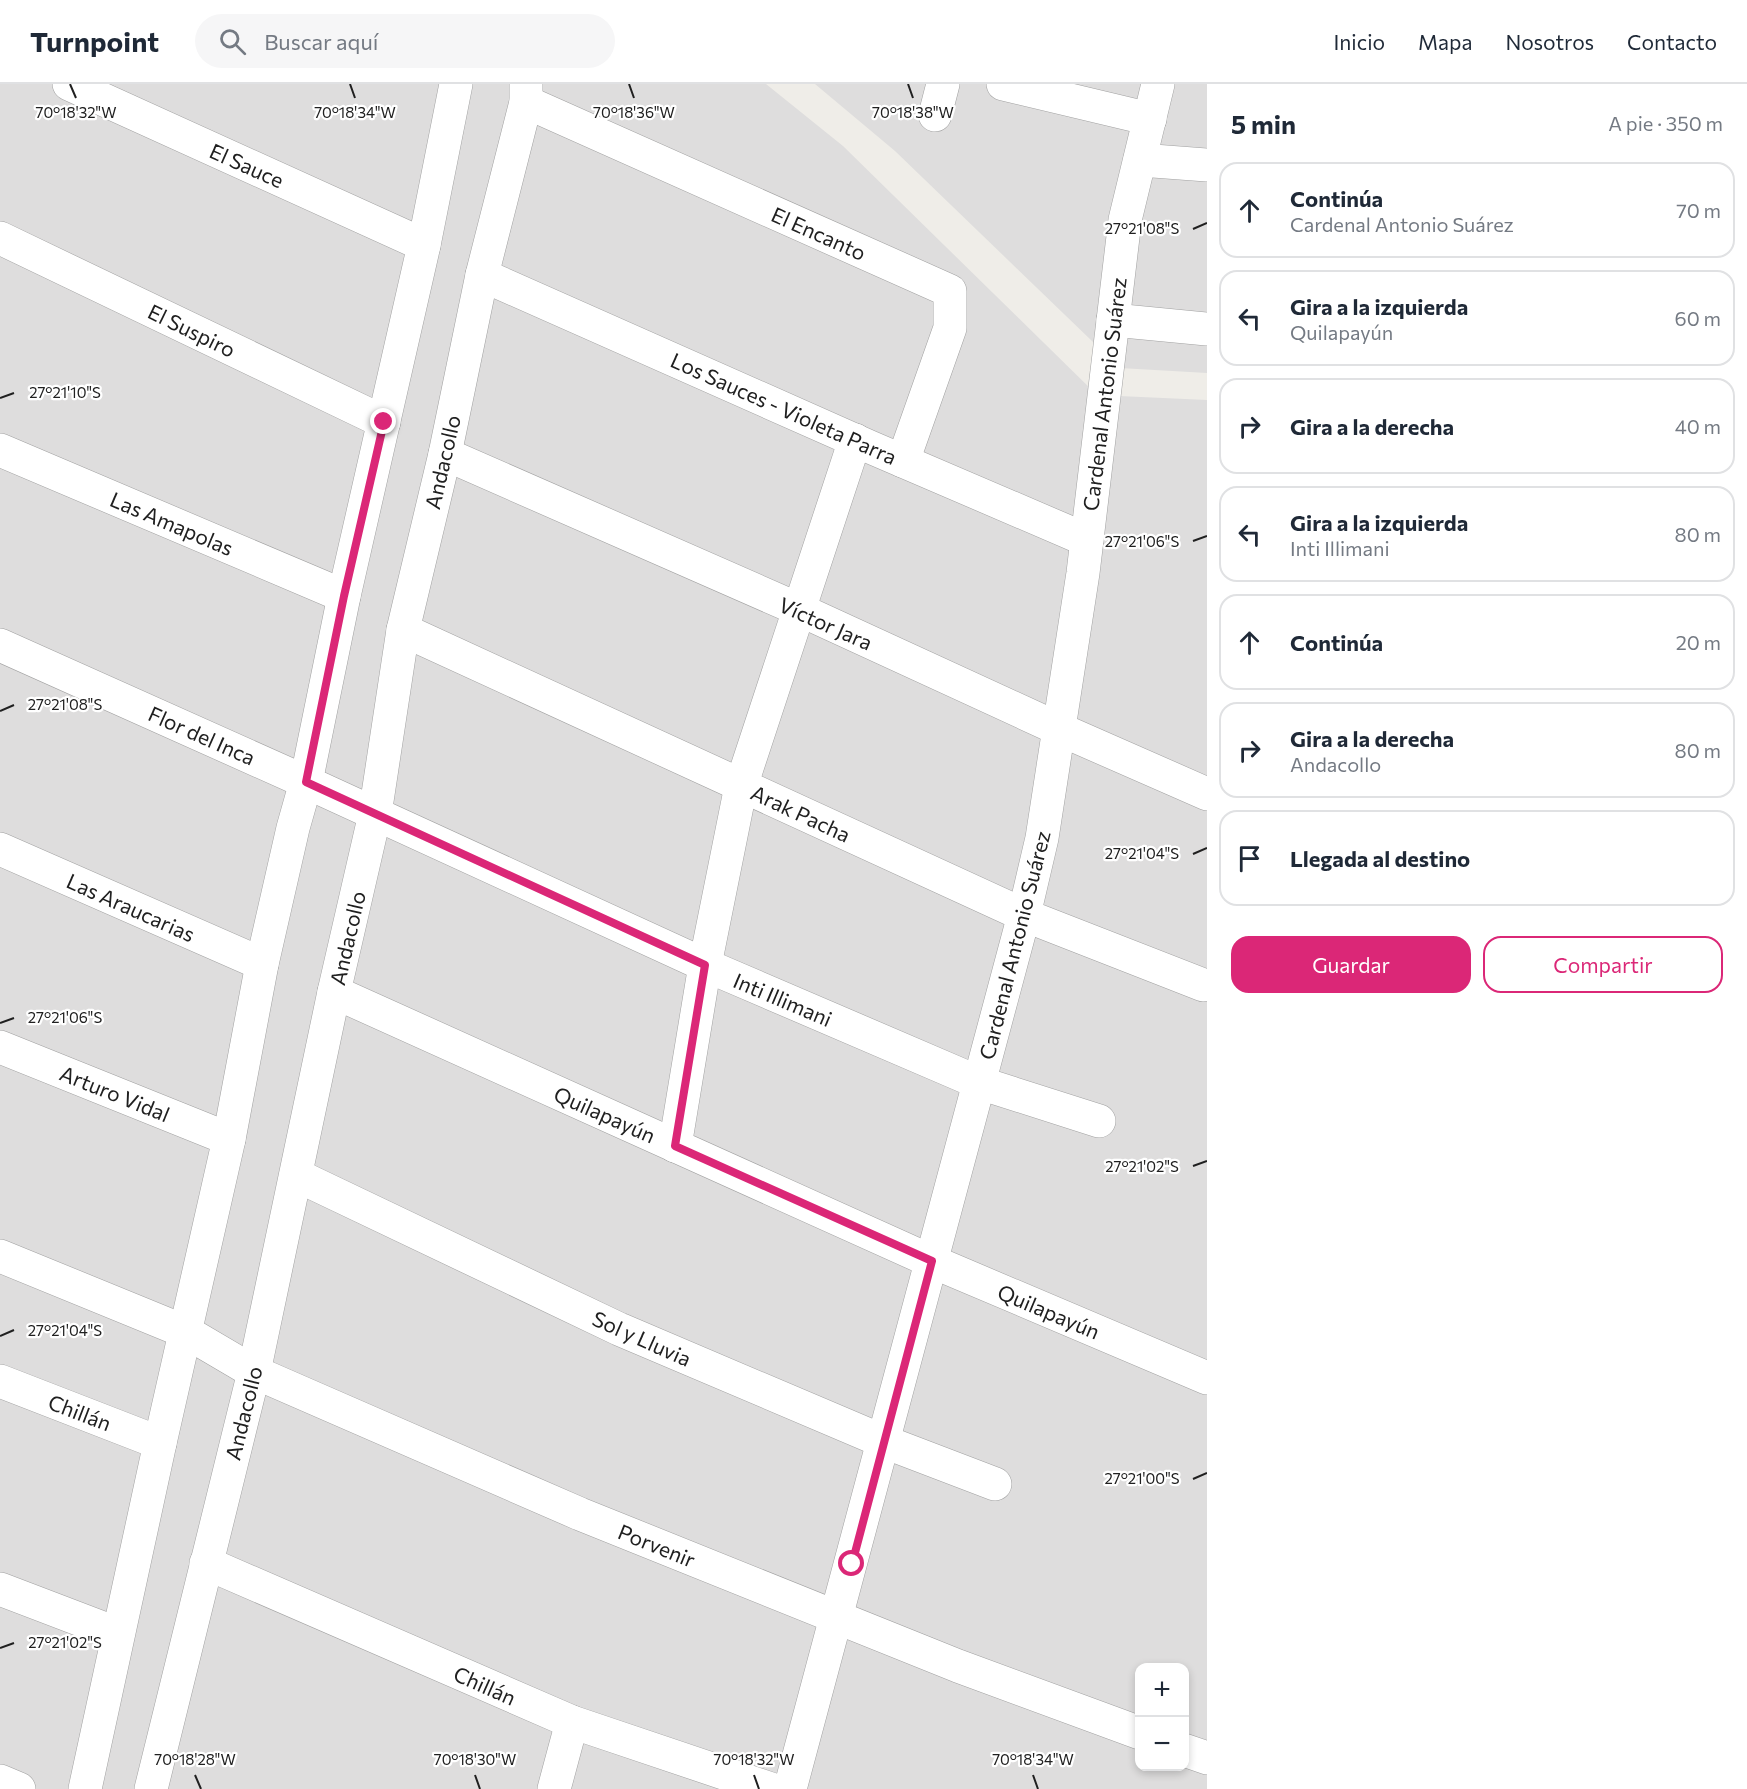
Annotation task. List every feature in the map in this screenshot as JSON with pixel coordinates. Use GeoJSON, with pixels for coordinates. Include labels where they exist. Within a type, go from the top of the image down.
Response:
{"type":"FeatureCollection","features":[{"type":"Feature","properties":{"kind":"street","name":"El Sauce"},"geometry":{"type":"LineString","coordinates":[[69,84],[424,245]]}},
{"type":"Feature","properties":{"kind":"street"},"geometry":{"type":"LineString","coordinates":[[85,1789],[229,1139],[262,964],[293,828],[306,782],[344,596],[424,245],[456,84]]}},
{"type":"Feature","properties":{"kind":"street"},"geometry":{"type":"LineString","coordinates":[[935,115],[943,84]]}},
{"type":"Feature","properties":{"kind":"street"},"geometry":{"type":"LineString","coordinates":[[1003,84],[1150,118]]}},
{"type":"Feature","properties":{"kind":"street","name":"Cardenal Antonio Suárez"},"geometry":{"type":"LineString","coordinates":[[790,1789],[885,1442],[1024,915],[1042,838],[1087,540],[1125,220],[1158,84]]}},
{"type":"Feature","properties":{"kind":"street","name":"Andacollo"},"geometry":{"type":"LineString","coordinates":[[151,1789],[254,1372],[334,992],[375,814],[403,630],[445,453],[482,275],[526,93]]}},
{"type":"Feature","properties":{"kind":"street","name":"El Encanto"},"geometry":{"type":"LineString","coordinates":[[526,93],[950,291],[950,328],[903,461]]}},
{"type":"Feature","properties":{"kind":"street"},"geometry":{"type":"LineString","coordinates":[[1140,160],[1207,165]]}},
{"type":"Feature","properties":{"kind":"street","name":"El Suspiro"},"geometry":{"type":"LineString","coordinates":[[0,238],[384,422]]}},
{"type":"Feature","properties":{"kind":"street","name":"Los Sauces - Violeta Parra"},"geometry":{"type":"LineString","coordinates":[[482,275],[1087,540]]}},
{"type":"Feature","properties":{"kind":"street"},"geometry":{"type":"LineString","coordinates":[[1113,320],[1207,329]]}},
{"type":"Feature","properties":{"kind":"street"},"geometry":{"type":"LineString","coordinates":[[675,1146],[705,965],[741,786],[855,440]]}},
{"type":"Feature","properties":{"kind":"street","name":"Las Amapolas"},"geometry":{"type":"LineString","coordinates":[[0,450],[344,596]]}},
{"type":"Feature","properties":{"kind":"street","name":"Víctor Jara"},"geometry":{"type":"LineString","coordinates":[[445,453],[1207,794]]}},
{"type":"Feature","properties":{"kind":"street","name":"Arak Pacha"},"geometry":{"type":"LineString","coordinates":[[403,630],[1024,915],[1203,985]]}},
{"type":"Feature","properties":{"kind":"street","name":"Flor del Inca"},"geometry":{"type":"LineString","coordinates":[[0,645],[375,814]]}},
{"type":"Feature","properties":{"kind":"street","name":"Inti Illimani"},"geometry":{"type":"LineString","coordinates":[[375,814],[705,965],[980,1083],[1099,1121]]}},
{"type":"Feature","properties":{"kind":"street","name":"Las Araucarias"},"geometry":{"type":"LineString","coordinates":[[0,849],[262,964]]}},
{"type":"Feature","properties":{"kind":"street","name":"Quilapayún"},"geometry":{"type":"LineString","coordinates":[[334,992],[932,1261],[1207,1378]]}},
{"type":"Feature","properties":{"kind":"street","name":"Arturo Vidal"},"geometry":{"type":"LineString","coordinates":[[0,1047],[229,1139]]}},
{"type":"Feature","properties":{"kind":"street","name":"Sol y Lluvia"},"geometry":{"type":"LineString","coordinates":[[296,1175],[619,1329],[885,1442],[995,1484]]}},
{"type":"Feature","properties":{"kind":"street","name":"Porvenir"},"geometry":{"type":"LineString","coordinates":[[0,1256],[186,1332],[254,1372],[580,1514],[958,1666],[1135,1731]]}},
{"type":"Feature","properties":{"kind":"street","name":"Chillán"},"geometry":{"type":"LineString","coordinates":[[0,1381],[160,1443]]}},
{"type":"Feature","properties":{"kind":"street","name":"Chillán"},"geometry":{"type":"LineString","coordinates":[[206,1563],[572,1722],[771,1789]]}},
{"type":"Feature","properties":{"kind":"street"},"geometry":{"type":"LineString","coordinates":[[0,1589],[118,1634]]}},
{"type":"Feature","properties":{"kind":"street"},"geometry":{"type":"LineString","coordinates":[[554,1789],[572,1722]]}},
{"type":"Feature","properties":{"kind":"street"},"geometry":{"type":"LineString","coordinates":[[1189,1751],[1207,1758]]}},
{"type":"Feature","properties":{"kind":"street"},"geometry":{"type":"LineString","coordinates":[[0,1781],[19,1789]]}},
{"type":"Feature","properties":{"kind":"shaded area"},"geometry":{"type":"Polygon","coordinates":[[[0,84],[766,84],[843,146],[1097,395],[1207,400],[1207,1789],[0,1789],[0,84]]]}},
{"type":"Feature","properties":{"kind":"shaded area"},"geometry":{"type":"Polygon","coordinates":[[[815,84],[1207,84],[1207,373],[1120,368],[895,151],[815,84]]]}},
{"type":"Feature","properties":{"kind":"route"},"geometry":{"type":"LineString","coordinates":[[384,422],[344,596],[306,782],[705,965],[675,1146],[932,1261],[852,1564]]}}]}
